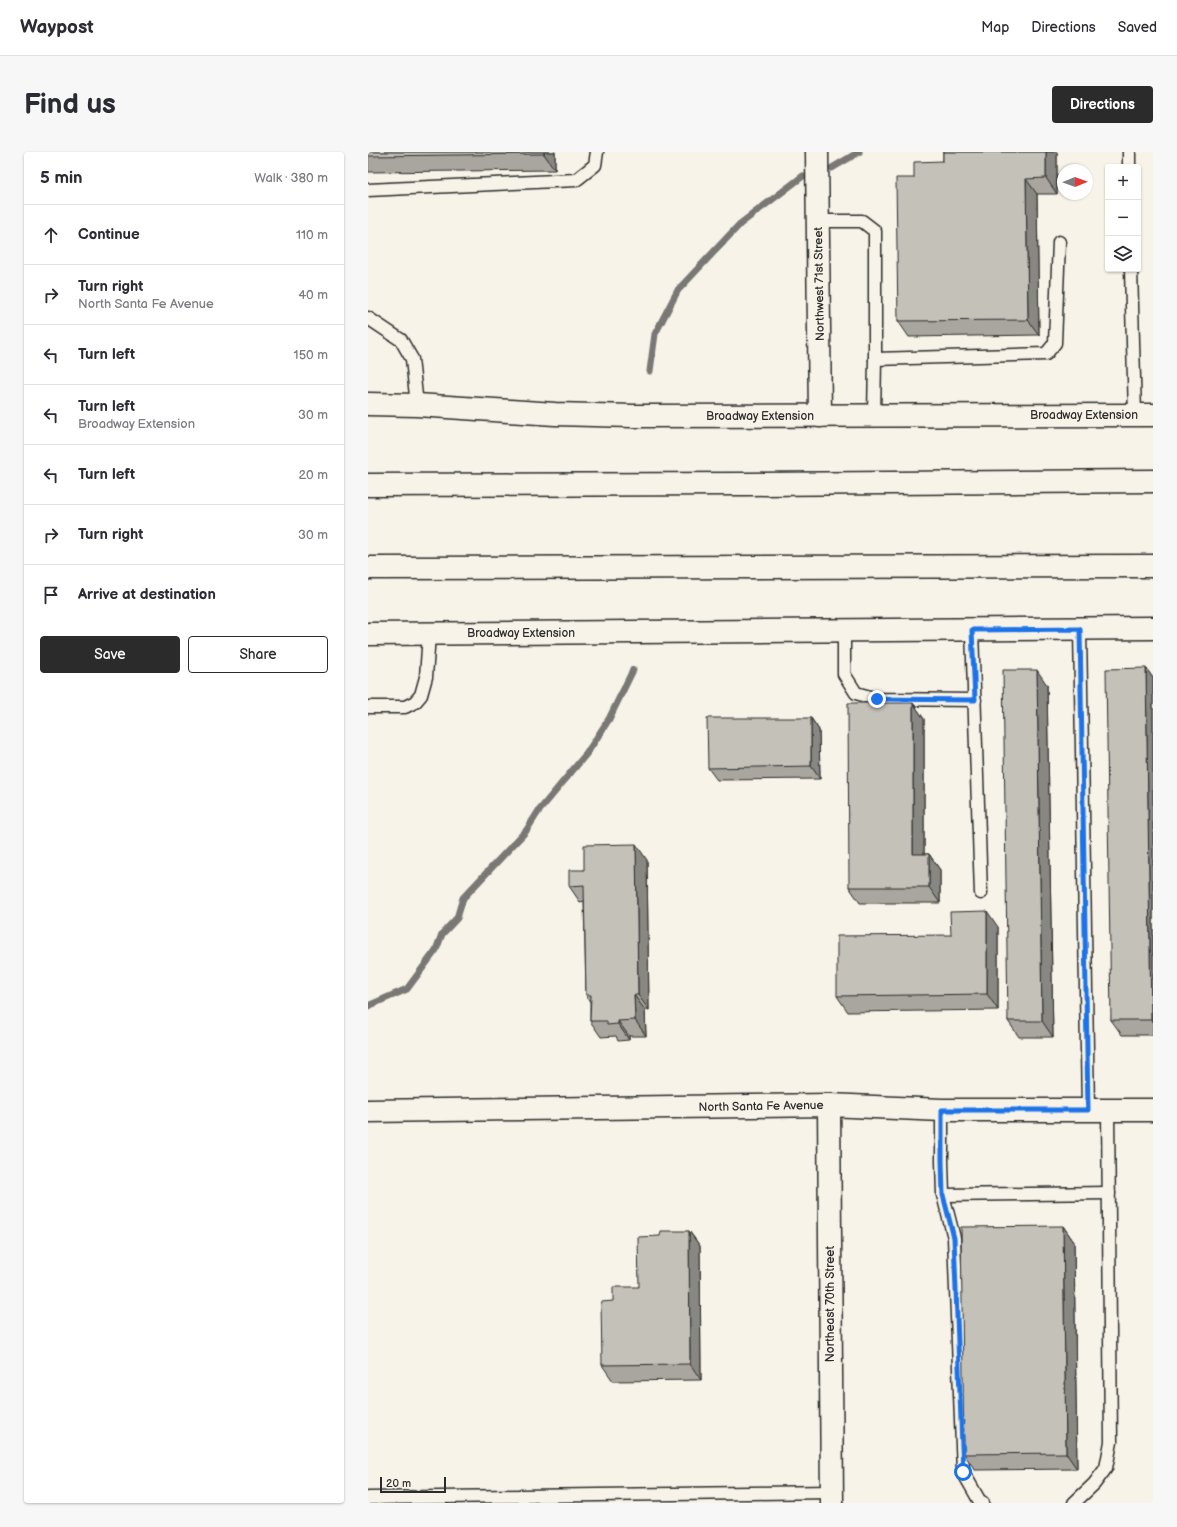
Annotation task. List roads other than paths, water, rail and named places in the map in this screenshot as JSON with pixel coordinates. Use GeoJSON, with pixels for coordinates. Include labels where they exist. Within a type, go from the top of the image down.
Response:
{"type":"FeatureCollection","features":[{"type":"Feature","properties":{"kind":"main road","name":"Northwest 71st Street"},"geometry":{"type":"LineString","coordinates":[[817,152],[820,416]]}},
{"type":"Feature","properties":{"kind":"main road","name":"Broadway Extension"},"geometry":{"type":"LineString","coordinates":[[368,404],[417,405],[555,414],[632,416],[1144,415]]}},
{"type":"Feature","properties":{"kind":"main road"},"geometry":{"type":"LineString","coordinates":[[373,483],[755,484],[1153,481]]}},
{"type":"Feature","properties":{"kind":"main road"},"geometry":{"type":"LineString","coordinates":[[368,568],[1153,566]]}},
{"type":"Feature","properties":{"kind":"main road","name":"Broadway Extension"},"geometry":{"type":"LineString","coordinates":[[368,634],[1153,628]]}},
{"type":"Feature","properties":{"kind":"main road","name":"North Santa Fe Avenue"},"geometry":{"type":"LineString","coordinates":[[368,1111],[829,1105],[942,1110],[1153,1110]]}},
{"type":"Feature","properties":{"kind":"main road","name":"Northeast 70th Street"},"geometry":{"type":"LineString","coordinates":[[829,1105],[832,1497]]}},
{"type":"Feature","properties":{"kind":"lane"},"geometry":{"type":"LineString","coordinates":[[368,190],[576,180],[595,166],[597,152]]}},
{"type":"Feature","properties":{"kind":"lane"},"geometry":{"type":"LineString","coordinates":[[1129,152],[1129,164]]}},
{"type":"Feature","properties":{"kind":"lane"},"geometry":{"type":"LineString","coordinates":[[818,221],[862,221],[875,231],[874,416]]}},
{"type":"Feature","properties":{"kind":"lane"},"geometry":{"type":"LineString","coordinates":[[875,359],[1046,354],[1055,343],[1059,242]]}},
{"type":"Feature","properties":{"kind":"lane"},"geometry":{"type":"LineString","coordinates":[[1132,272],[1144,415]]}},
{"type":"Feature","properties":{"kind":"lane"},"geometry":{"type":"LineString","coordinates":[[368,318],[401,340],[412,359],[417,405]]}},
{"type":"Feature","properties":{"kind":"lane"},"geometry":{"type":"LineString","coordinates":[[1074,1503],[1094,1484],[1106,1468],[1111,1442],[1109,1193],[1098,1110],[1080,629]]}},
{"type":"Feature","properties":{"kind":"lane"},"geometry":{"type":"LineString","coordinates":[[972,630],[981,892]]}},
{"type":"Feature","properties":{"kind":"lane"},"geometry":{"type":"LineString","coordinates":[[844,631],[844,674],[856,693],[877,699],[975,700]]}},
{"type":"Feature","properties":{"kind":"lane"},"geometry":{"type":"LineString","coordinates":[[368,707],[405,706],[415,702],[421,695],[426,677],[429,634]]}},
{"type":"Feature","properties":{"kind":"lane"},"geometry":{"type":"LineString","coordinates":[[942,1110],[943,1195],[954,1238],[963,1472],[979,1500],[983,1503]]}},
{"type":"Feature","properties":{"kind":"lane"},"geometry":{"type":"LineString","coordinates":[[943,1195],[1109,1193]]}},
{"type":"Feature","properties":{"kind":"lane"},"geometry":{"type":"LineString","coordinates":[[368,1498],[832,1497]]}},
{"type":"Feature","properties":{"kind":"waterway"},"geometry":{"type":"LineString","coordinates":[[832,168],[859,152]]}},
{"type":"Feature","properties":{"kind":"waterway"},"geometry":{"type":"LineString","coordinates":[[650,371],[655,334],[678,290],[740,224],[803,176]]}},
{"type":"Feature","properties":{"kind":"waterway"},"geometry":{"type":"LineString","coordinates":[[368,1006],[407,989],[436,950],[442,934],[457,918],[463,898],[526,831],[538,812],[587,753],[609,719],[633,670]]}}]}
